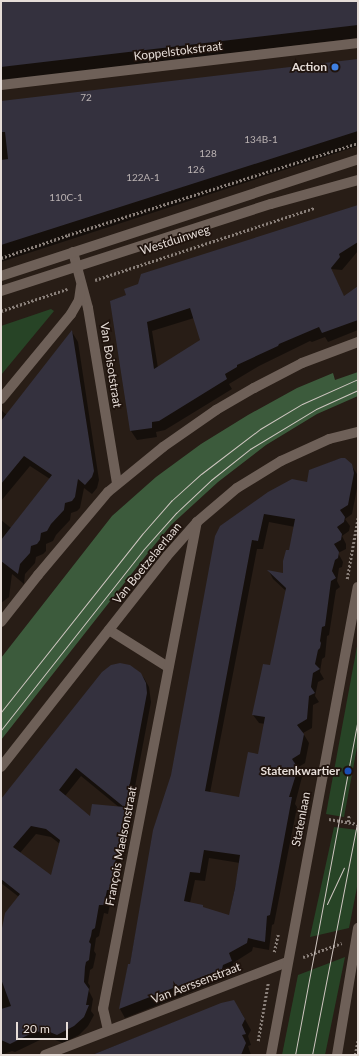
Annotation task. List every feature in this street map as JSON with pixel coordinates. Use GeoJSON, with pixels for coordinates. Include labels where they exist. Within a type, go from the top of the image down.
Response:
{"type":"FeatureCollection","features":[{"type":"Feature","properties":{"kind":"street","name":"Koppelstokstraat"},"geometry":{"type":"LineString","coordinates":[[1,84],[358,42]]}},
{"type":"Feature","properties":{"kind":"street","name":"Westduinweg"},"geometry":{"type":"LineString","coordinates":[[1,276],[358,159]]}},
{"type":"Feature","properties":{"kind":"street","name":"Westduinweg"},"geometry":{"type":"LineString","coordinates":[[1,291],[271,204],[358,180]]}},
{"type":"Feature","properties":{"kind":"street","name":"Van Boisotstraat"},"geometry":{"type":"LineString","coordinates":[[73,252],[88,308],[117,483]]}},
{"type":"Feature","properties":{"kind":"street"},"geometry":{"type":"LineString","coordinates":[[3,393],[71,314],[79,300],[82,284]]}},
{"type":"Feature","properties":{"kind":"street"},"geometry":{"type":"LineString","coordinates":[[71,314],[88,308]]}},
{"type":"Feature","properties":{"kind":"street"},"geometry":{"type":"LineString","coordinates":[[1,622],[78,527],[117,483],[162,447],[216,410],[302,363],[358,342]]}},
{"type":"Feature","properties":{"kind":"street","name":"Van Boetzelaerlaan"},"geometry":{"type":"LineString","coordinates":[[1,767],[167,556],[197,522],[237,488],[281,461],[329,439],[358,432]]}},
{"type":"Feature","properties":{"kind":"street","name":"François Maelsonstraat"},"geometry":{"type":"LineString","coordinates":[[108,1030],[102,1009],[197,522]]}},
{"type":"Feature","properties":{"kind":"street","name":"Statenlaan"},"geometry":{"type":"LineString","coordinates":[[272,1055],[287,962],[358,588]]}},
{"type":"Feature","properties":{"kind":"street"},"geometry":{"type":"LineString","coordinates":[[109,630],[168,667]]}},
{"type":"Feature","properties":{"kind":"street"},"geometry":{"type":"LineString","coordinates":[[337,1055],[357,935]]}},
{"type":"Feature","properties":{"kind":"street","name":"Van Aerssenstraat"},"geometry":{"type":"LineString","coordinates":[[45,1055],[287,962]]}},
{"type":"Feature","properties":{"kind":"path"},"geometry":{"type":"LineString","coordinates":[[1,258],[68,235],[358,143]]}},
{"type":"Feature","properties":{"kind":"path","name":"Westduinweg"},"geometry":{"type":"LineString","coordinates":[[1,311],[319,206]]}},
{"type":"Feature","properties":{"kind":"path"},"geometry":{"type":"LineString","coordinates":[[348,822],[349,815]]}},
{"type":"Feature","properties":{"kind":"path"},"geometry":{"type":"LineString","coordinates":[[315,816],[358,824]]}},
{"type":"Feature","properties":{"kind":"path"},"geometry":{"type":"LineString","coordinates":[[287,962],[357,935]]}},
{"type":"Feature","properties":{"kind":"path"},"geometry":{"type":"LineString","coordinates":[[356,1055],[358,1040]]}},
{"type":"Feature","properties":{"kind":"green space"},"geometry":{"type":"Polygon","coordinates":[[[51,309],[54,311],[1,375],[1,326],[51,309]]]}},
{"type":"Feature","properties":{"kind":"green space"},"geometry":{"type":"Polygon","coordinates":[[[358,372],[358,396],[317,414],[266,445],[218,482],[171,525],[1,740],[1,658],[112,516],[156,477],[201,444],[248,415],[297,388],[333,373],[335,380],[358,372]]]}},
{"type":"Feature","properties":{"kind":"green space"},"geometry":{"type":"Polygon","coordinates":[[[358,641],[358,742],[344,817],[326,814],[358,641]]]}},
{"type":"Feature","properties":{"kind":"green space"},"geometry":{"type":"Polygon","coordinates":[[[334,827],[358,830],[358,882],[349,928],[310,937],[334,827]]]}},
{"type":"Feature","properties":{"kind":"green space"},"geometry":{"type":"Polygon","coordinates":[[[345,957],[325,1055],[282,1055],[298,975],[345,957]]]}},
{"type":"Feature","properties":{"kind":"building"},"geometry":{"type":"Polygon","coordinates":[[[1,1],[358,1],[358,25],[1,67],[1,1]]]}},
{"type":"Feature","properties":{"kind":"building"},"geometry":{"type":"Polygon","coordinates":[[[358,59],[358,131],[1,245],[1,160],[8,159],[5,132],[1,132],[1,101],[358,59]]]}},
{"type":"Feature","properties":{"kind":"building"},"geometry":{"type":"Polygon","coordinates":[[[358,205],[358,242],[339,254],[340,257],[331,268],[344,296],[358,286],[358,320],[322,333],[319,327],[279,344],[278,346],[237,365],[237,367],[225,374],[227,379],[159,421],[152,422],[152,428],[130,431],[110,301],[126,295],[124,289],[138,284],[141,274],[358,205]],[[190,308],[147,322],[154,369],[200,340],[190,308]]]}},
{"type":"Feature","properties":{"kind":"building"},"geometry":{"type":"Polygon","coordinates":[[[72,330],[94,471],[92,477],[85,485],[78,479],[75,497],[72,501],[65,503],[64,510],[51,524],[47,531],[41,533],[40,540],[37,544],[31,546],[30,553],[20,564],[18,574],[1,561],[1,540],[52,475],[24,456],[1,484],[1,421],[72,330]]]}},
{"type":"Feature","properties":{"kind":"building"},"geometry":{"type":"Polygon","coordinates":[[[341,458],[345,458],[352,464],[354,473],[348,505],[340,510],[345,517],[344,522],[337,527],[342,534],[341,540],[334,544],[339,552],[332,571],[336,578],[331,581],[325,626],[322,627],[321,643],[315,664],[320,669],[313,673],[311,687],[315,693],[309,696],[307,719],[297,725],[304,734],[300,754],[292,759],[298,768],[289,797],[292,797],[270,915],[267,916],[265,942],[248,938],[247,943],[229,953],[232,961],[223,965],[222,969],[119,1009],[128,964],[130,964],[153,830],[171,775],[215,536],[220,526],[268,492],[292,479],[307,482],[309,470],[341,458]],[[264,514],[258,541],[252,540],[205,791],[239,797],[248,752],[258,754],[265,717],[252,715],[263,664],[270,665],[286,588],[267,570],[283,573],[283,561],[286,550],[289,550],[295,519],[264,514]],[[204,850],[200,873],[190,872],[184,901],[203,905],[203,907],[229,915],[240,855],[204,850]]]}},
{"type":"Feature","properties":{"kind":"building"},"geometry":{"type":"Polygon","coordinates":[[[120,663],[130,665],[141,673],[146,683],[147,693],[110,890],[107,890],[104,905],[99,905],[95,928],[92,930],[89,942],[91,944],[89,960],[86,962],[84,982],[89,989],[86,1005],[89,1005],[84,1017],[74,1026],[57,1035],[45,1030],[40,1032],[36,1031],[10,1044],[1,1040],[1,1009],[11,1006],[1,979],[1,933],[5,913],[20,894],[1,879],[1,799],[102,672],[111,665],[120,663]],[[76,768],[59,790],[90,816],[92,804],[124,807],[76,768]],[[31,826],[13,847],[51,875],[60,840],[46,829],[31,826]]]}},
{"type":"Feature","properties":{"kind":"building"},"geometry":{"type":"Polygon","coordinates":[[[234,1000],[245,1019],[242,1025],[246,1034],[242,1035],[246,1043],[241,1055],[92,1055],[221,1003],[234,1000]]]}},
{"type":"Feature","properties":{"kind":"tram line"},"geometry":{"type":"LineString","coordinates":[[1,712],[143,533],[171,501],[201,474],[260,429],[302,404],[358,379]]}},
{"type":"Feature","properties":{"kind":"tram line"},"geometry":{"type":"LineString","coordinates":[[1,730],[143,550],[176,513],[211,480],[250,449],[316,409],[358,390]]}},
{"type":"Feature","properties":{"kind":"tram line"},"geometry":{"type":"LineString","coordinates":[[295,1055],[358,719]]}},
{"type":"Feature","properties":{"kind":"tram line"},"geometry":{"type":"LineString","coordinates":[[312,1055],[358,818]]}},
{"type":"Feature","properties":{"kind":"tram line"},"geometry":{"type":"LineString","coordinates":[[327,904],[344,868]]}},
{"type":"Feature","properties":{"kind":"place","name":"Action"},"geometry":{"type":"Point","coordinates":[335,67]}},
{"type":"Feature","properties":{"kind":"place","name":"Statenkwartier"},"geometry":{"type":"Point","coordinates":[348,771]}}]}
